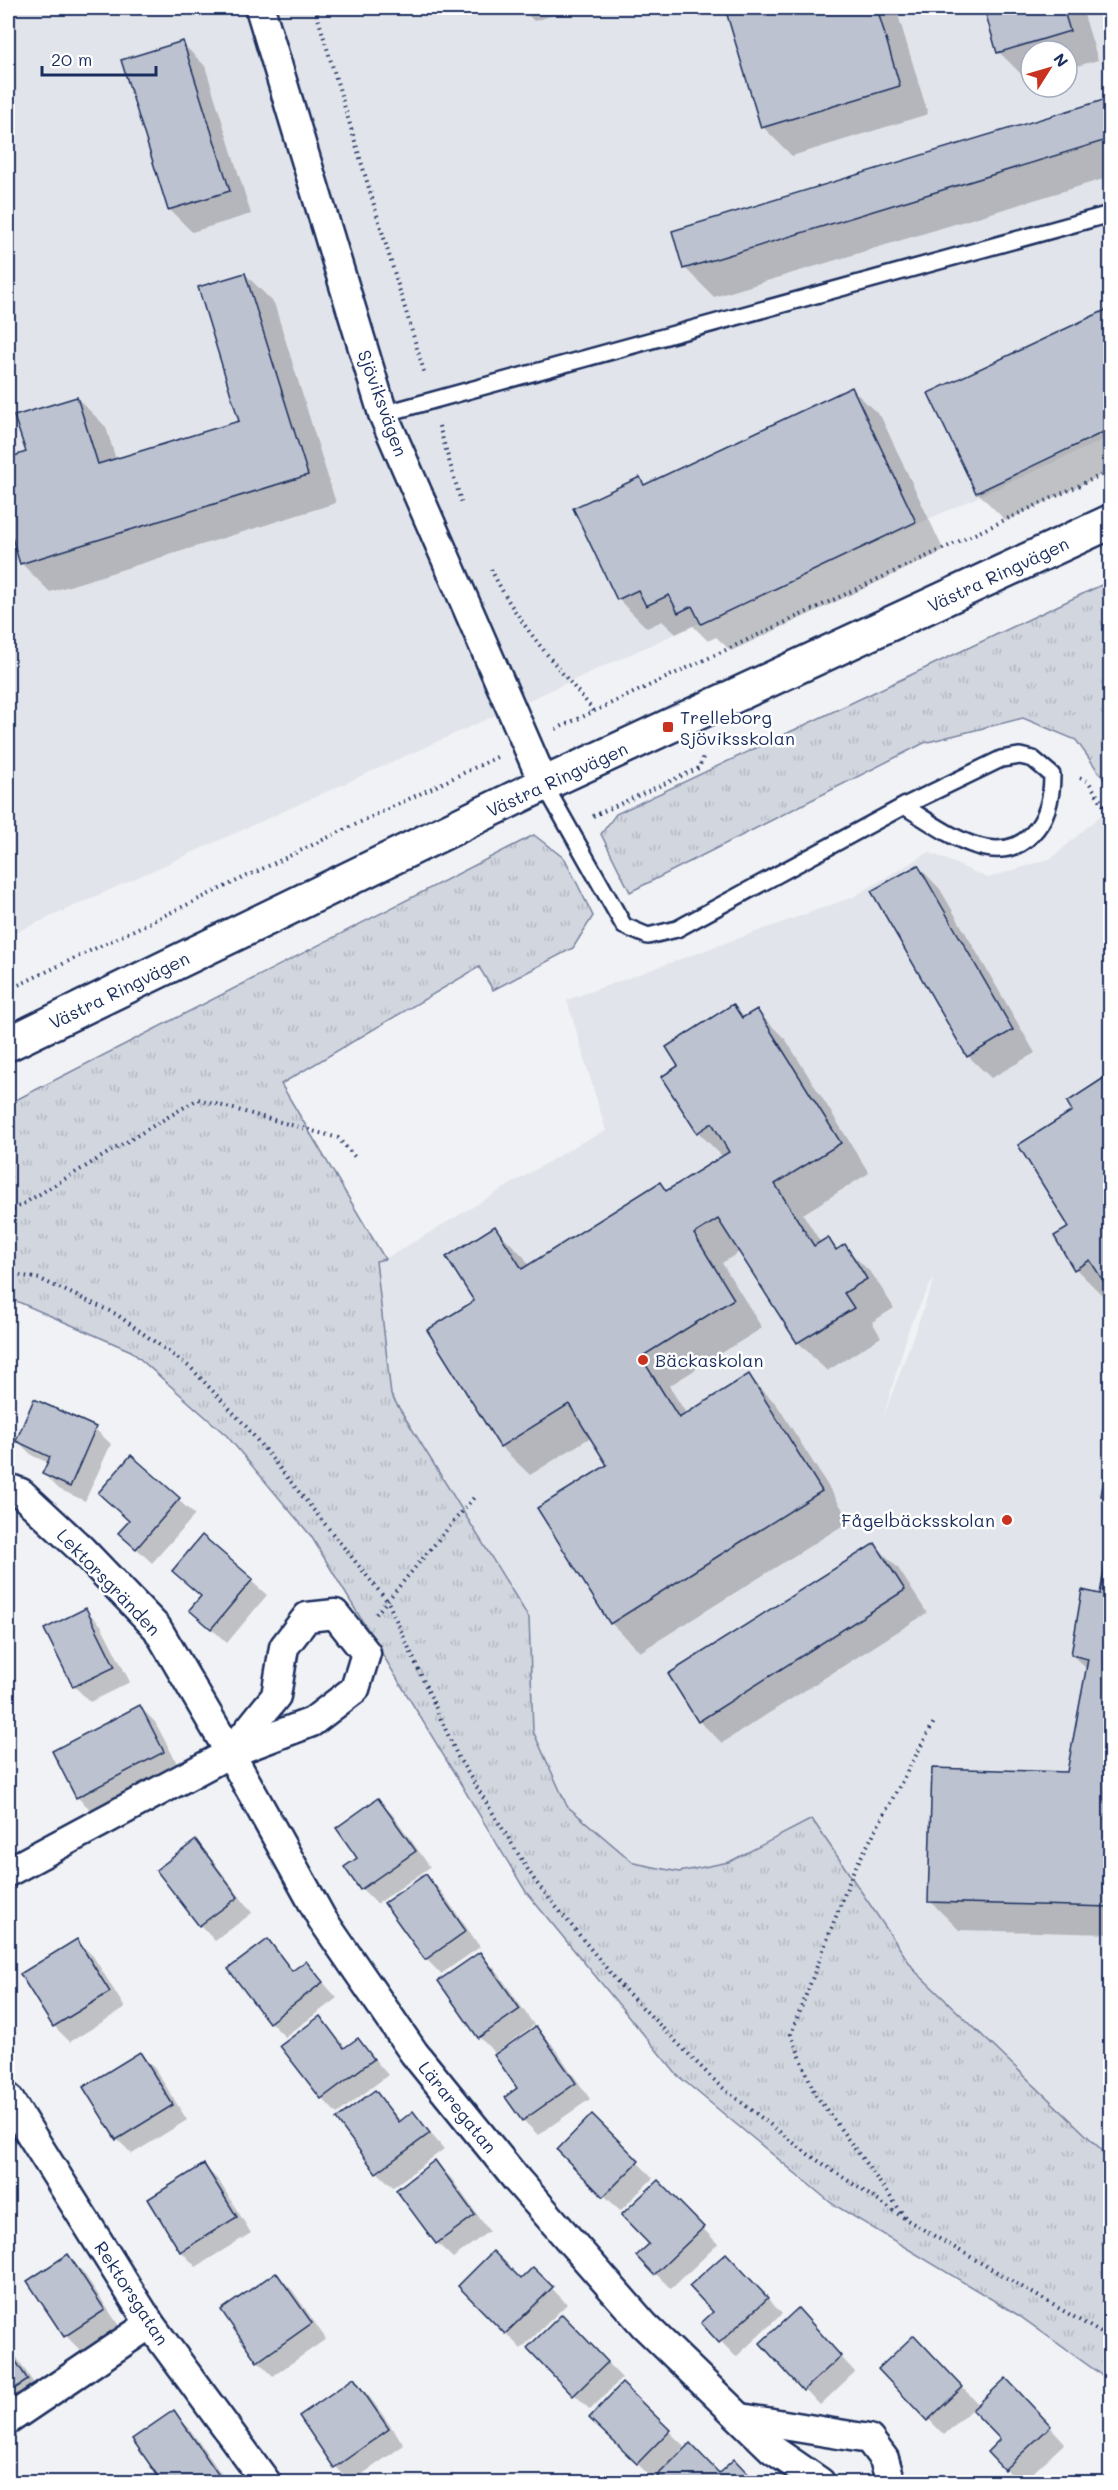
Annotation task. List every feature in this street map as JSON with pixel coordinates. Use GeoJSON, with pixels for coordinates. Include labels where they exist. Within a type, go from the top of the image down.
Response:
{"type":"FeatureCollection","features":[{"type":"Feature","properties":{"kind":"main road","name":"Västra Ringvägen"},"geometry":{"type":"LineString","coordinates":[[8,1044],[544,784],[1110,522]]}},
{"type":"Feature","properties":{"kind":"street","name":"Sjöviksvägen"},"geometry":{"type":"LineString","coordinates":[[260,8],[383,414],[544,784]]}},
{"type":"Feature","properties":{"kind":"street","name":"Lektorsgränden"},"geometry":{"type":"LineString","coordinates":[[8,1488],[21,1493],[157,1628],[230,1753]]}},
{"type":"Feature","properties":{"kind":"street"},"geometry":{"type":"LineString","coordinates":[[8,1872],[230,1753],[312,1722],[356,1689],[366,1653],[335,1614],[307,1617],[284,1647],[276,1696],[230,1753]]}},
{"type":"Feature","properties":{"kind":"street","name":"Läraregatan"},"geometry":{"type":"LineString","coordinates":[[230,1753],[322,1919],[414,2053],[517,2180],[644,2325],[772,2449],[820,2482]]}},
{"type":"Feature","properties":{"kind":"street","name":"Rektorsgatan"},"geometry":{"type":"LineString","coordinates":[[8,2098],[150,2324],[266,2482]]}},
{"type":"Feature","properties":{"kind":"street"},"geometry":{"type":"LineString","coordinates":[[8,2420],[150,2324]]}},
{"type":"Feature","properties":{"kind":"street"},"geometry":{"type":"LineString","coordinates":[[741,2418],[869,2439],[884,2460],[889,2476],[886,2482]]}},
{"type":"Feature","properties":{"kind":"lane"},"geometry":{"type":"LineString","coordinates":[[383,414],[1110,214]]}},
{"type":"Feature","properties":{"kind":"lane"},"geometry":{"type":"LineString","coordinates":[[544,784],[624,926],[648,936],[677,929],[904,806],[1001,759],[1020,756],[1033,759],[1052,775],[1048,807],[1040,826],[1024,843],[1006,850],[978,847],[953,836],[904,806]]}},
{"type":"Feature","properties":{"kind":"path"},"geometry":{"type":"LineString","coordinates":[[567,827],[699,768],[703,757]]}},
{"type":"Feature","properties":{"kind":"path"},"geometry":{"type":"LineString","coordinates":[[1052,775],[1067,775],[1088,781],[1110,815]]}},
{"type":"Feature","properties":{"kind":"path"},"geometry":{"type":"LineString","coordinates":[[8,1213],[198,1099],[338,1138],[355,1157]]}},
{"type":"Feature","properties":{"kind":"path"},"geometry":{"type":"LineString","coordinates":[[8,1273],[40,1279],[116,1314],[191,1368],[244,1424],[388,1602],[458,1757],[535,1881],[621,1986],[718,2084],[808,2154],[907,2220],[1110,2338]]}},
{"type":"Feature","properties":{"kind":"path"},"geometry":{"type":"LineString","coordinates":[[353,1636],[388,1602],[476,1495]]}},
{"type":"Feature","properties":{"kind":"path"},"geometry":{"type":"LineString","coordinates":[[907,2220],[815,2094],[791,2034],[853,1872],[934,1722]]}},
{"type":"Feature","properties":{"kind":"shaded area"},"geometry":{"type":"Polygon","coordinates":[[[8,8],[1110,8],[1110,437],[8,936],[8,8]]]}},
{"type":"Feature","properties":{"kind":"shaded area"},"geometry":{"type":"Polygon","coordinates":[[[1110,807],[1110,2158],[915,1971],[812,1819],[729,1862],[679,1872],[634,1863],[567,1806],[533,1731],[529,1617],[391,1395],[376,1261],[385,1259],[582,1142],[606,1131],[567,1000],[853,897],[929,852],[988,878],[1052,858],[1110,807]],[[934,1280],[910,1325],[883,1418],[934,1280]]]}},
{"type":"Feature","properties":{"kind":"green space"},"geometry":{"type":"Polygon","coordinates":[[[1110,581],[1110,788],[1076,740],[1023,718],[924,743],[630,892],[601,834],[616,814],[1110,581]]]}},
{"type":"Feature","properties":{"kind":"green space"},"geometry":{"type":"Polygon","coordinates":[[[534,835],[565,859],[593,916],[573,948],[493,990],[479,967],[281,1084],[385,1259],[376,1261],[391,1395],[529,1618],[533,1731],[567,1806],[634,1863],[679,1872],[729,1862],[812,1819],[915,1971],[1110,2158],[1110,2381],[1018,2315],[831,2203],[677,2075],[526,1892],[311,1536],[227,1436],[131,1351],[8,1299],[8,1104],[534,835]]]}},
{"type":"Feature","properties":{"kind":"building"},"geometry":{"type":"Polygon","coordinates":[[[725,8],[877,8],[900,86],[761,128],[725,8]]]}},
{"type":"Feature","properties":{"kind":"building"},"geometry":{"type":"Polygon","coordinates":[[[984,8],[1063,8],[1070,31],[1043,39],[1019,39],[1019,46],[997,53],[984,8]]]}},
{"type":"Feature","properties":{"kind":"building"},"geometry":{"type":"Polygon","coordinates":[[[183,41],[230,191],[168,210],[121,60],[183,41]]]}},
{"type":"Feature","properties":{"kind":"building"},"geometry":{"type":"Polygon","coordinates":[[[1110,98],[1110,139],[683,269],[672,231],[1110,98]]]}},
{"type":"Feature","properties":{"kind":"building"},"geometry":{"type":"Polygon","coordinates":[[[245,273],[308,475],[20,564],[8,525],[8,458],[26,452],[14,416],[77,397],[98,464],[239,421],[198,287],[245,273]]]}},
{"type":"Feature","properties":{"kind":"building"},"geometry":{"type":"Polygon","coordinates":[[[1110,308],[1110,429],[976,493],[928,393],[1110,308]]]}},
{"type":"Feature","properties":{"kind":"building"},"geometry":{"type":"Polygon","coordinates":[[[852,387],[916,522],[701,624],[692,606],[678,613],[669,595],[646,606],[638,590],[617,600],[573,508],[640,477],[644,485],[852,387]]]}},
{"type":"Feature","properties":{"kind":"building"},"geometry":{"type":"Polygon","coordinates":[[[918,865],[1013,1030],[967,1057],[871,891],[918,865]]]}},
{"type":"Feature","properties":{"kind":"building"},"geometry":{"type":"Polygon","coordinates":[[[733,1004],[742,1018],[757,1009],[841,1143],[775,1184],[814,1246],[828,1237],[836,1250],[845,1244],[867,1279],[844,1293],[854,1308],[797,1343],[718,1219],[694,1234],[734,1299],[641,1357],[679,1418],[749,1374],[822,1491],[610,1624],[537,1508],[607,1465],[569,1404],[500,1447],[427,1330],[474,1301],[446,1257],[495,1226],[522,1269],[660,1182],[666,1191],[729,1152],[712,1123],[697,1133],[661,1077],[678,1066],[666,1047],[733,1004]]]}},
{"type":"Feature","properties":{"kind":"building"},"geometry":{"type":"Polygon","coordinates":[[[1110,1074],[1110,1292],[1090,1260],[1074,1270],[1054,1236],[1069,1227],[1018,1145],[1072,1111],[1067,1102],[1110,1074]]]}},
{"type":"Feature","properties":{"kind":"building"},"geometry":{"type":"Polygon","coordinates":[[[34,1399],[96,1427],[70,1487],[42,1474],[50,1457],[16,1441],[34,1399]]]}},
{"type":"Feature","properties":{"kind":"building"},"geometry":{"type":"Polygon","coordinates":[[[1110,1446],[1110,1498],[1101,1496],[1110,1446]]]}},
{"type":"Feature","properties":{"kind":"building"},"geometry":{"type":"Polygon","coordinates":[[[131,1455],[180,1498],[136,1549],[118,1533],[129,1521],[98,1493],[131,1455]]]}},
{"type":"Feature","properties":{"kind":"building"},"geometry":{"type":"Polygon","coordinates":[[[202,1535],[253,1579],[211,1629],[189,1610],[201,1596],[172,1571],[202,1535]]]}},
{"type":"Feature","properties":{"kind":"building"},"geometry":{"type":"Polygon","coordinates":[[[1110,1535],[1110,1907],[928,1902],[932,1768],[1067,1772],[1088,1659],[1071,1655],[1082,1590],[1100,1594],[1110,1535]]]}},
{"type":"Feature","properties":{"kind":"building"},"geometry":{"type":"Polygon","coordinates":[[[875,1543],[905,1590],[698,1722],[668,1674],[875,1543]]]}},
{"type":"Feature","properties":{"kind":"building"},"geometry":{"type":"Polygon","coordinates":[[[86,1608],[115,1667],[73,1687],[44,1629],[86,1608]]]}},
{"type":"Feature","properties":{"kind":"building"},"geometry":{"type":"Polygon","coordinates":[[[140,1705],[164,1752],[76,1798],[52,1751],[140,1705]]]}},
{"type":"Feature","properties":{"kind":"building"},"geometry":{"type":"Polygon","coordinates":[[[378,1798],[416,1851],[360,1890],[344,1867],[357,1858],[336,1828],[378,1798]]]}},
{"type":"Feature","properties":{"kind":"building"},"geometry":{"type":"Polygon","coordinates":[[[196,1840],[238,1897],[199,1926],[156,1870],[196,1840]]]}},
{"type":"Feature","properties":{"kind":"building"},"geometry":{"type":"Polygon","coordinates":[[[426,1874],[466,1931],[425,1960],[384,1903],[426,1874]]]}},
{"type":"Feature","properties":{"kind":"building"},"geometry":{"type":"Polygon","coordinates":[[[77,1939],[110,1992],[53,2027],[20,1974],[77,1939]]]}},
{"type":"Feature","properties":{"kind":"building"},"geometry":{"type":"Polygon","coordinates":[[[268,1939],[292,1971],[306,1961],[323,1982],[269,2023],[228,1969],[268,1939]]]}},
{"type":"Feature","properties":{"kind":"building"},"geometry":{"type":"Polygon","coordinates":[[[480,1952],[520,2009],[478,2038],[438,1981],[480,1952]]]}},
{"type":"Feature","properties":{"kind":"building"},"geometry":{"type":"Polygon","coordinates":[[[320,2016],[344,2048],[358,2038],[374,2059],[321,2099],[280,2046],[320,2016]]]}},
{"type":"Feature","properties":{"kind":"building"},"geometry":{"type":"Polygon","coordinates":[[[536,2026],[576,2083],[522,2121],[505,2097],[517,2088],[494,2055],[536,2026]]]}},
{"type":"Feature","properties":{"kind":"building"},"geometry":{"type":"Polygon","coordinates":[[[140,2052],[173,2105],[116,2140],[83,2087],[140,2052]]]}},
{"type":"Feature","properties":{"kind":"building"},"geometry":{"type":"Polygon","coordinates":[[[375,2090],[399,2122],[413,2111],[430,2133],[376,2173],[336,2119],[375,2090]]]}},
{"type":"Feature","properties":{"kind":"building"},"geometry":{"type":"Polygon","coordinates":[[[592,2114],[639,2161],[603,2197],[557,2150],[592,2114]]]}},
{"type":"Feature","properties":{"kind":"building"},"geometry":{"type":"Polygon","coordinates":[[[435,2160],[475,2215],[436,2244],[396,2190],[435,2160]]]}},
{"type":"Feature","properties":{"kind":"building"},"geometry":{"type":"Polygon","coordinates":[[[204,2164],[237,2217],[180,2252],[148,2199],[204,2164]]]}},
{"type":"Feature","properties":{"kind":"building"},"geometry":{"type":"Polygon","coordinates":[[[658,2180],[704,2227],[654,2275],[636,2256],[649,2244],[621,2215],[658,2180]]]}},
{"type":"Feature","properties":{"kind":"building"},"geometry":{"type":"Polygon","coordinates":[[[493,2251],[521,2279],[533,2267],[553,2287],[505,2334],[458,2286],[493,2251]]]}},
{"type":"Feature","properties":{"kind":"building"},"geometry":{"type":"Polygon","coordinates":[[[726,2253],[768,2298],[719,2343],[701,2323],[713,2312],[689,2286],[726,2253]]]}},
{"type":"Feature","properties":{"kind":"building"},"geometry":{"type":"Polygon","coordinates":[[[68,2254],[105,2310],[64,2337],[27,2281],[68,2254]]]}},
{"type":"Feature","properties":{"kind":"building"},"geometry":{"type":"Polygon","coordinates":[[[276,2272],[312,2323],[257,2362],[221,2310],[276,2272]]]}},
{"type":"Feature","properties":{"kind":"building"},"geometry":{"type":"Polygon","coordinates":[[[798,2308],[841,2356],[803,2391],[760,2343],[798,2308]]]}},
{"type":"Feature","properties":{"kind":"building"},"geometry":{"type":"Polygon","coordinates":[[[562,2314],[608,2362],[573,2396],[527,2348],[562,2314]]]}},
{"type":"Feature","properties":{"kind":"building"},"geometry":{"type":"Polygon","coordinates":[[[914,2335],[963,2387],[927,2421],[878,2369],[914,2335]]]}},
{"type":"Feature","properties":{"kind":"building"},"geometry":{"type":"Polygon","coordinates":[[[8,2349],[28,2380],[8,2393],[8,2349]]]}},
{"type":"Feature","properties":{"kind":"building"},"geometry":{"type":"Polygon","coordinates":[[[354,2378],[389,2429],[334,2468],[299,2416],[354,2378]]]}},
{"type":"Feature","properties":{"kind":"building"},"geometry":{"type":"Polygon","coordinates":[[[1006,2378],[1051,2426],[1004,2470],[987,2452],[1000,2439],[972,2410],[1006,2378]]]}},
{"type":"Feature","properties":{"kind":"building"},"geometry":{"type":"Polygon","coordinates":[[[622,2383],[670,2430],[637,2464],[589,2418],[622,2383]]]}},
{"type":"Feature","properties":{"kind":"building"},"geometry":{"type":"Polygon","coordinates":[[[174,2410],[220,2477],[213,2482],[162,2482],[132,2439],[174,2410]]]}},
{"type":"Feature","properties":{"kind":"building"},"geometry":{"type":"Polygon","coordinates":[[[690,2443],[719,2473],[734,2459],[754,2480],[751,2482],[664,2482],[657,2476],[690,2443]]]}},
{"type":"Feature","properties":{"kind":"place","name":"Trelleborg Sjöviksskolan"},"geometry":{"type":"Point","coordinates":[668,727]}},
{"type":"Feature","properties":{"kind":"place","name":"Bäckaskolan"},"geometry":{"type":"Point","coordinates":[643,1360]}},
{"type":"Feature","properties":{"kind":"place","name":"Fågelbäcksskolan"},"geometry":{"type":"Point","coordinates":[1007,1520]}}]}
